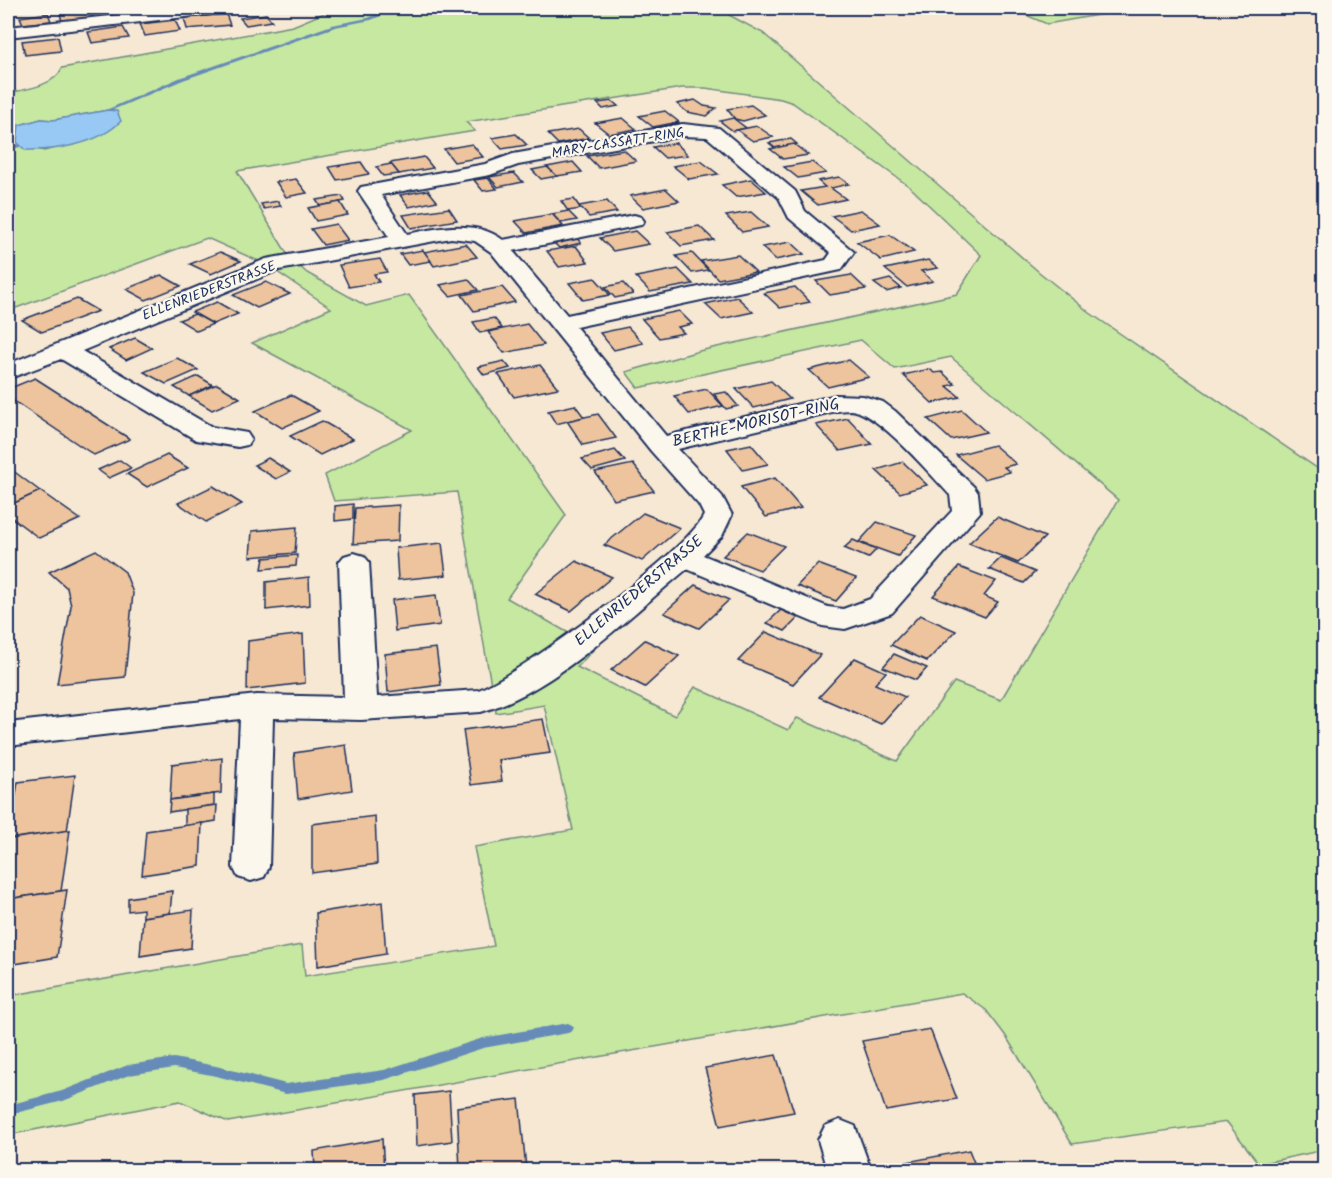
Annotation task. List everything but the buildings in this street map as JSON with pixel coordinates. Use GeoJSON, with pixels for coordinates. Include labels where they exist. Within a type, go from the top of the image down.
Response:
{"type":"FeatureCollection","features":[{"type":"Feature","properties":{"kind":"street"},"geometry":{"type":"LineString","coordinates":[[8,32],[221,8]]}},
{"type":"Feature","properties":{"kind":"street","name":"MARY-CASSATT-RING"},"geometry":{"type":"LineString","coordinates":[[402,241],[368,191],[490,169],[513,160],[683,130],[712,132],[788,195],[796,214],[843,252],[833,265],[562,323]]}},
{"type":"Feature","properties":{"kind":"street"},"geometry":{"type":"LineString","coordinates":[[499,246],[634,221]]}},
{"type":"Feature","properties":{"kind":"street","name":"ELLENRIEDERSTRASSE"},"geometry":{"type":"LineString","coordinates":[[8,372],[274,264],[451,232],[468,233],[493,241],[499,246],[660,445],[712,502],[718,515],[712,530],[684,557],[549,665],[503,693],[480,701],[361,709],[257,706],[8,735]]}},
{"type":"Feature","properties":{"kind":"street"},"geometry":{"type":"LineString","coordinates":[[62,349],[205,434],[238,439]]}},
{"type":"Feature","properties":{"kind":"street","name":"BERTHE-MORISOT-RING"},"geometry":{"type":"LineString","coordinates":[[660,445],[836,403],[864,402],[874,406],[886,416],[964,493],[967,503],[966,512],[881,606],[845,619],[822,616],[684,557]]}},
{"type":"Feature","properties":{"kind":"street"},"geometry":{"type":"LineString","coordinates":[[354,562],[361,709]]}},
{"type":"Feature","properties":{"kind":"street"},"geometry":{"type":"LineString","coordinates":[[251,867],[257,706]]}},
{"type":"Feature","properties":{"kind":"green space"},"geometry":{"type":"Polygon","coordinates":[[[327,8],[716,8],[763,33],[1039,272],[1090,313],[1324,473],[1324,1150],[1259,1164],[1227,1122],[1072,1144],[1005,1035],[986,1010],[962,993],[228,1122],[180,1101],[8,1135],[8,996],[302,945],[305,976],[494,946],[474,847],[573,830],[544,705],[496,713],[457,492],[334,501],[325,475],[412,430],[252,343],[331,308],[265,264],[207,238],[8,311],[8,93],[46,83],[53,79],[62,68],[293,26],[329,11],[327,8]],[[682,88],[466,122],[475,131],[237,171],[289,257],[307,273],[366,306],[409,295],[566,515],[507,598],[595,648],[577,667],[675,716],[695,687],[788,730],[797,718],[897,761],[954,682],[1001,700],[1118,500],[951,357],[895,369],[861,340],[638,388],[626,372],[699,351],[957,294],[981,255],[910,187],[793,103],[781,99],[705,88],[682,88]],[[108,110],[53,120],[41,119],[19,125],[17,142],[44,151],[93,138],[108,110]]]}},
{"type":"Feature","properties":{"kind":"green space"},"geometry":{"type":"Polygon","coordinates":[[[1009,8],[1138,8],[1047,24],[1009,8]]]}},
{"type":"Feature","properties":{"kind":"water"},"geometry":{"type":"Polygon","coordinates":[[[108,110],[117,111],[121,121],[112,129],[89,141],[37,150],[25,150],[17,142],[19,125],[41,119],[53,120],[108,110]]]}},
{"type":"Feature","properties":{"kind":"waterway"},"geometry":{"type":"LineString","coordinates":[[108,110],[181,79],[334,26],[369,19],[379,15],[386,8]]}},
{"type":"Feature","properties":{"kind":"waterway"},"geometry":{"type":"LineString","coordinates":[[8,149],[18,146]]}},
{"type":"Feature","properties":{"kind":"waterway"},"geometry":{"type":"LineString","coordinates":[[8,1110],[63,1096],[128,1070],[174,1063],[286,1089],[384,1075],[483,1043],[568,1028]]}}]}
